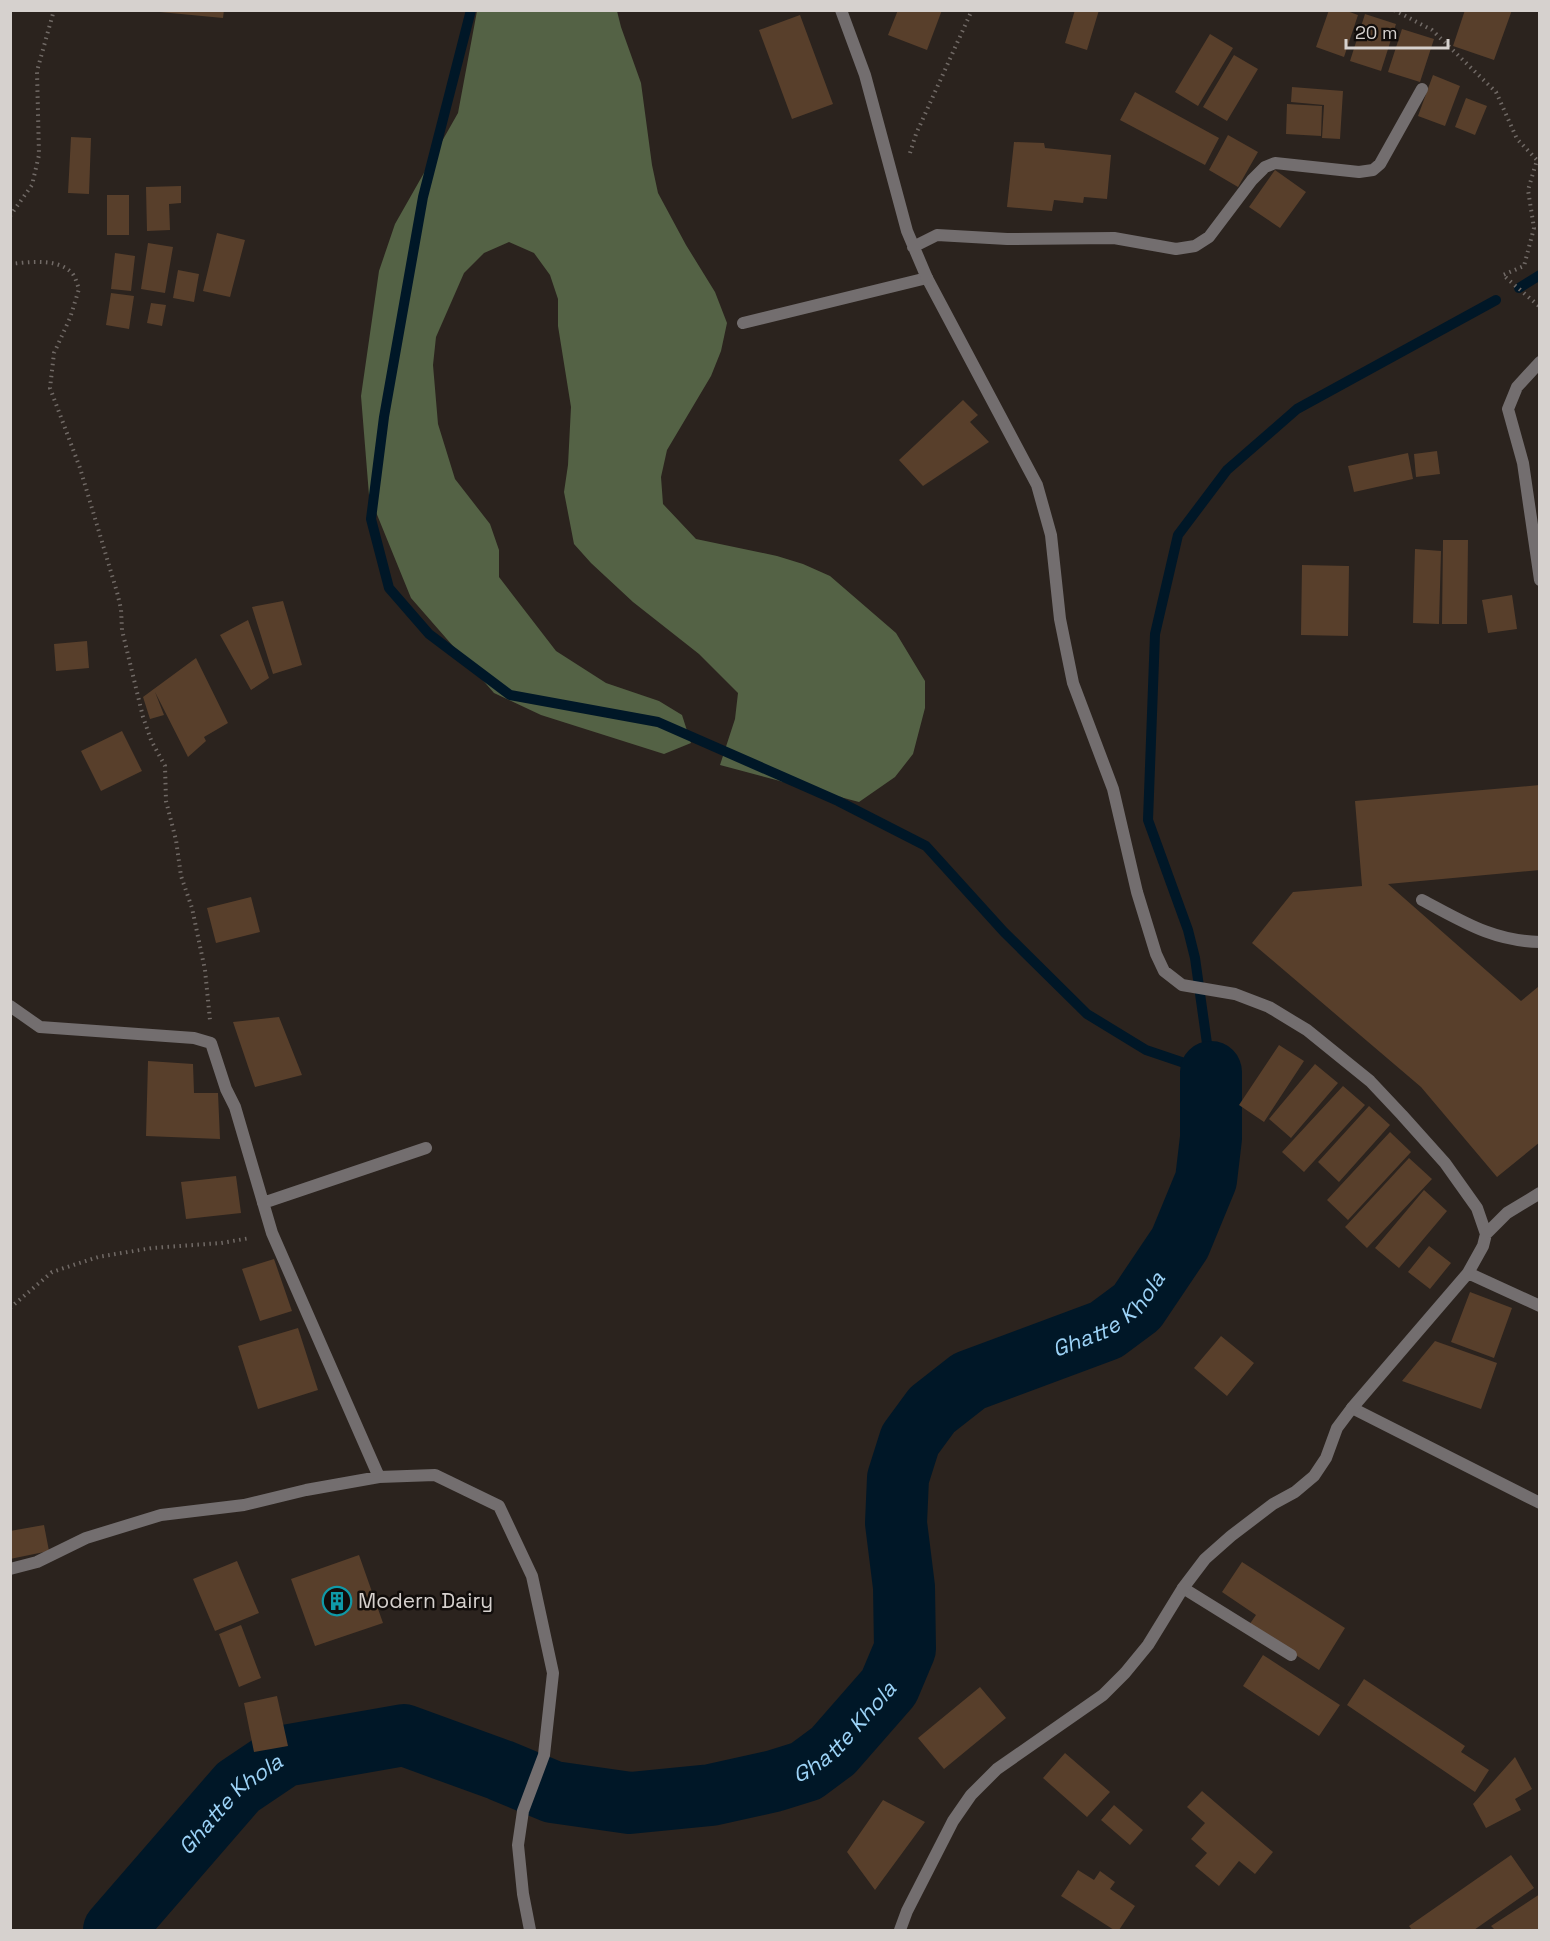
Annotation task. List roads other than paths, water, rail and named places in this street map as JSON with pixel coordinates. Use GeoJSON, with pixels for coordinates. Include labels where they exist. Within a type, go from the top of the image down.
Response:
{"type":"FeatureCollection","features":[{"type":"Feature","properties":{"kind":"street"},"geometry":{"type":"LineString","coordinates":[[841,10],[865,75],[892,182],[913,246],[927,278],[1037,485],[1052,535],[1060,619],[1073,683],[1113,789],[1137,892],[1156,954],[1164,971],[1182,985],[1235,994],[1269,1007],[1307,1030],[1370,1081],[1445,1163],[1477,1208],[1486,1234]]}},
{"type":"Feature","properties":{"kind":"street"},"geometry":{"type":"LineString","coordinates":[[913,246],[937,235],[1007,239],[1114,238],[1176,249],[1194,246],[1209,237],[1252,180],[1265,167],[1275,163],[1359,172],[1373,170],[1380,164],[1422,88]]}},
{"type":"Feature","properties":{"kind":"street"},"geometry":{"type":"LineString","coordinates":[[743,323],[927,278]]}},
{"type":"Feature","properties":{"kind":"street"},"geometry":{"type":"LineString","coordinates":[[1539,362],[1517,387],[1508,409],[1523,463],[1539,580]]}},
{"type":"Feature","properties":{"kind":"street"},"geometry":{"type":"LineString","coordinates":[[1422,900],[1482,932],[1527,942],[1539,942]]}},
{"type":"Feature","properties":{"kind":"street"},"geometry":{"type":"LineString","coordinates":[[10,1006],[40,1027],[194,1038],[211,1043],[226,1089],[235,1107],[272,1233],[379,1477]]}},
{"type":"Feature","properties":{"kind":"street"},"geometry":{"type":"LineString","coordinates":[[263,1203],[426,1148]]}},
{"type":"Feature","properties":{"kind":"street"},"geometry":{"type":"LineString","coordinates":[[900,1930],[907,1911],[953,1821],[971,1795],[997,1769],[1103,1695],[1148,1646],[1183,1588],[1205,1560],[1231,1536],[1273,1504],[1295,1492],[1314,1476],[1326,1458],[1337,1428],[1468,1274],[1483,1246],[1486,1234],[1508,1213],[1539,1193]]}},
{"type":"Feature","properties":{"kind":"street"},"geometry":{"type":"LineString","coordinates":[[1468,1274],[1539,1306]]}},
{"type":"Feature","properties":{"kind":"street"},"geometry":{"type":"LineString","coordinates":[[1352,1408],[1539,1503]]}},
{"type":"Feature","properties":{"kind":"street"},"geometry":{"type":"LineString","coordinates":[[10,1569],[37,1562],[86,1538],[161,1515],[244,1505],[306,1490],[379,1477],[435,1475],[499,1506],[532,1576],[553,1673],[544,1755],[523,1810],[518,1845],[522,1894],[530,1930]]}},
{"type":"Feature","properties":{"kind":"street"},"geometry":{"type":"LineString","coordinates":[[1183,1588],[1291,1655]]}},
{"type":"Feature","properties":{"kind":"waterway"},"geometry":{"type":"LineString","coordinates":[[471,10],[423,197],[384,417],[371,519],[389,588],[429,634],[510,695],[658,722],[838,801],[926,846],[1004,932],[1087,1014],[1146,1050],[1211,1072],[1195,958],[1188,930],[1148,820],[1155,634],[1178,535],[1227,470],[1297,409],[1496,300]]}},
{"type":"Feature","properties":{"kind":"waterway"},"geometry":{"type":"LineString","coordinates":[[1519,288],[1540,275]]}},
{"type":"Feature","properties":{"kind":"waterway","name":"Ghatte Khola"},"geometry":{"type":"LineString","coordinates":[[114,1930],[238,1787],[284,1756],[404,1735],[553,1792],[630,1803],[711,1795],[774,1781],[806,1771],[833,1751],[889,1687],[905,1649],[904,1587],[896,1523],[898,1478],[910,1440],[932,1410],[969,1381],[1106,1330],[1137,1307],[1180,1243],[1206,1180],[1211,1138],[1211,1072]]}},
{"type":"Feature","properties":{"kind":"place","name":"Modern Dairy"},"geometry":{"type":"Point","coordinates":[337,1601]}}]}
